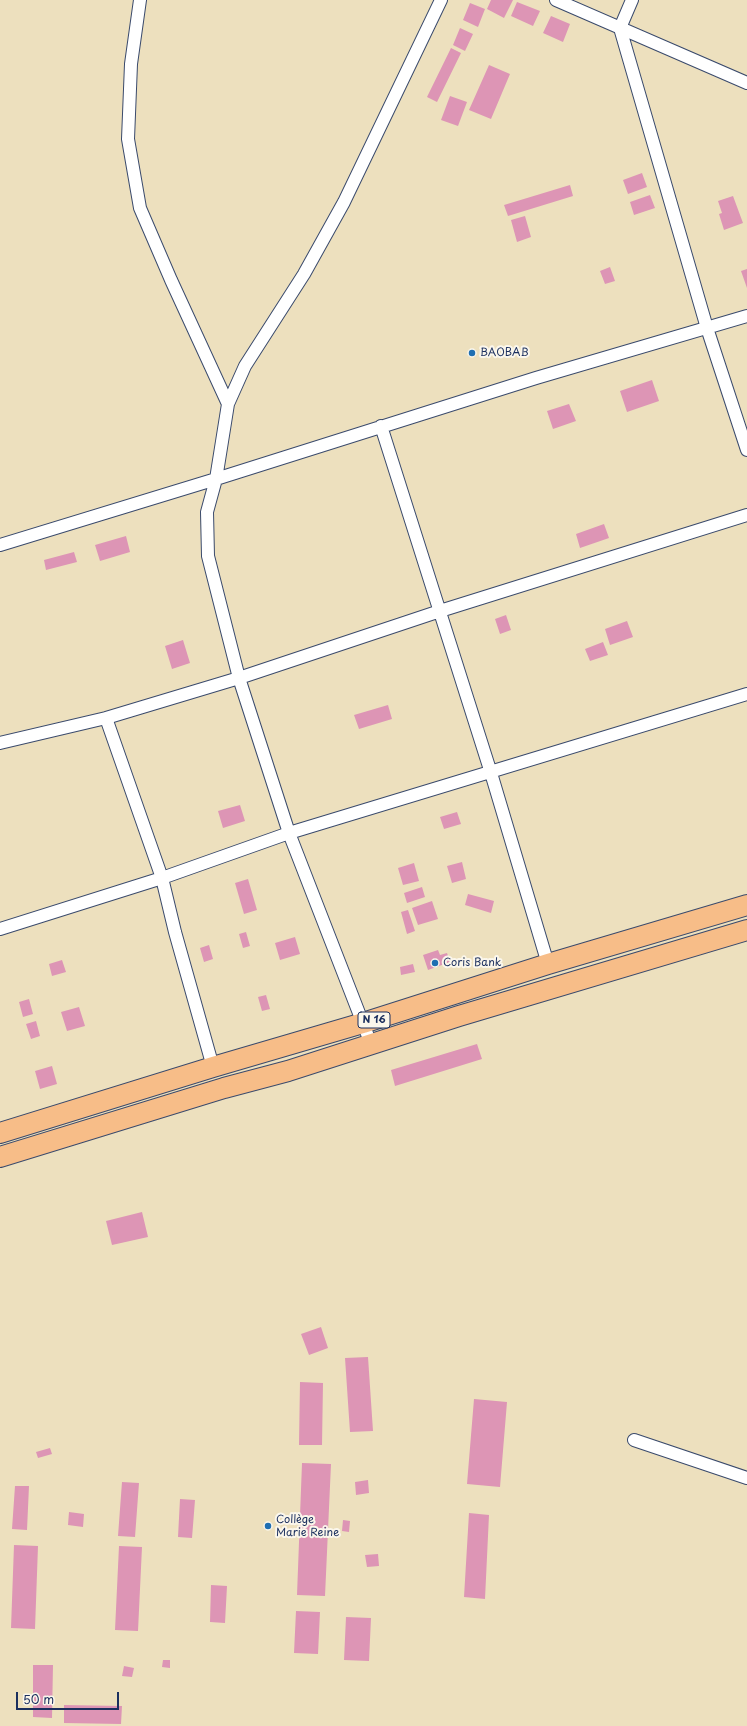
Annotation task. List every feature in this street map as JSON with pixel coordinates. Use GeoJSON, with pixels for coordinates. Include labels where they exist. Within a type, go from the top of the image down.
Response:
{"type":"FeatureCollection","features":[{"type":"Feature","properties":{"kind":"highway","name":"N 16"},"geometry":{"type":"LineString","coordinates":[[0,1133],[213,1067],[364,1024],[548,964],[747,905]]}},
{"type":"Feature","properties":{"kind":"highway","name":"N 16"},"geometry":{"type":"LineString","coordinates":[[0,1157],[459,1016],[747,930]]}},
{"type":"Feature","properties":{"kind":"street"},"geometry":{"type":"LineString","coordinates":[[140,0],[131,64],[128,139],[140,208],[171,280],[228,404]]}},
{"type":"Feature","properties":{"kind":"street"},"geometry":{"type":"LineString","coordinates":[[371,1044],[289,833],[239,678],[208,556],[207,512],[216,479],[228,404],[245,366],[304,274],[344,202],[441,0]]}},
{"type":"Feature","properties":{"kind":"street"},"geometry":{"type":"LineString","coordinates":[[556,0],[746,81]]}},
{"type":"Feature","properties":{"kind":"street"},"geometry":{"type":"LineString","coordinates":[[632,0],[620,28],[707,328],[747,450]]}},
{"type":"Feature","properties":{"kind":"street"},"geometry":{"type":"LineString","coordinates":[[0,545],[216,479],[536,378],[747,316]]}},
{"type":"Feature","properties":{"kind":"street"},"geometry":{"type":"LineString","coordinates":[[381,426],[491,773],[548,964]]}},
{"type":"Feature","properties":{"kind":"street"},"geometry":{"type":"LineString","coordinates":[[0,743],[106,718],[239,678],[440,611],[747,515]]}},
{"type":"Feature","properties":{"kind":"street"},"geometry":{"type":"LineString","coordinates":[[0,929],[162,878],[289,833],[491,773],[747,694]]}},
{"type":"Feature","properties":{"kind":"street"},"geometry":{"type":"LineString","coordinates":[[106,718],[162,878],[175,932],[213,1067]]}},
{"type":"Feature","properties":{"kind":"street"},"geometry":{"type":"LineString","coordinates":[[634,1440],[747,1478]]}},
{"type":"Feature","properties":{"kind":"building"},"geometry":{"type":"Polygon","coordinates":[[[491,0],[513,0],[504,18],[487,9],[491,0]]]}},
{"type":"Feature","properties":{"kind":"building"},"geometry":{"type":"Polygon","coordinates":[[[517,2],[540,11],[533,26],[511,16],[517,2]]]}},
{"type":"Feature","properties":{"kind":"building"},"geometry":{"type":"Polygon","coordinates":[[[470,3],[485,9],[478,27],[463,20],[470,3]]]}},
{"type":"Feature","properties":{"kind":"building"},"geometry":{"type":"Polygon","coordinates":[[[551,16],[570,24],[563,42],[543,33],[551,16]]]}},
{"type":"Feature","properties":{"kind":"building"},"geometry":{"type":"Polygon","coordinates":[[[460,28],[473,34],[465,51],[453,45],[460,28]]]}},
{"type":"Feature","properties":{"kind":"building"},"geometry":{"type":"Polygon","coordinates":[[[451,48],[461,53],[437,102],[427,97],[451,48]]]}},
{"type":"Feature","properties":{"kind":"building"},"geometry":{"type":"Polygon","coordinates":[[[489,65],[510,74],[491,119],[469,110],[489,65]]]}},
{"type":"Feature","properties":{"kind":"building"},"geometry":{"type":"Polygon","coordinates":[[[450,96],[467,102],[458,126],[441,120],[450,96]]]}},
{"type":"Feature","properties":{"kind":"building"},"geometry":{"type":"Polygon","coordinates":[[[642,173],[647,187],[628,194],[623,180],[642,173]]]}},
{"type":"Feature","properties":{"kind":"building"},"geometry":{"type":"Polygon","coordinates":[[[570,185],[573,196],[508,216],[504,205],[570,185]]]}},
{"type":"Feature","properties":{"kind":"building"},"geometry":{"type":"Polygon","coordinates":[[[650,195],[655,208],[634,215],[630,202],[650,195]]]}},
{"type":"Feature","properties":{"kind":"building"},"geometry":{"type":"Polygon","coordinates":[[[733,196],[743,223],[724,230],[719,214],[722,213],[718,201],[733,196]]]}},
{"type":"Feature","properties":{"kind":"building"},"geometry":{"type":"Polygon","coordinates":[[[525,216],[531,237],[517,242],[511,220],[525,216]]]}},
{"type":"Feature","properties":{"kind":"building"},"geometry":{"type":"Polygon","coordinates":[[[610,267],[615,281],[605,284],[600,271],[610,267]]]}},
{"type":"Feature","properties":{"kind":"building"},"geometry":{"type":"Polygon","coordinates":[[[747,269],[747,288],[741,271],[747,269]]]}},
{"type":"Feature","properties":{"kind":"building"},"geometry":{"type":"Polygon","coordinates":[[[652,380],[659,401],[627,412],[620,391],[652,380]]]}},
{"type":"Feature","properties":{"kind":"building"},"geometry":{"type":"Polygon","coordinates":[[[569,404],[576,421],[553,429],[547,411],[569,404]]]}},
{"type":"Feature","properties":{"kind":"building"},"geometry":{"type":"Polygon","coordinates":[[[604,524],[609,538],[580,548],[576,534],[604,524]]]}},
{"type":"Feature","properties":{"kind":"building"},"geometry":{"type":"Polygon","coordinates":[[[126,536],[130,552],[100,561],[95,545],[126,536]]]}},
{"type":"Feature","properties":{"kind":"building"},"geometry":{"type":"Polygon","coordinates":[[[74,552],[77,562],[46,570],[44,560],[74,552]]]}},
{"type":"Feature","properties":{"kind":"building"},"geometry":{"type":"Polygon","coordinates":[[[506,615],[511,630],[500,634],[495,619],[506,615]]]}},
{"type":"Feature","properties":{"kind":"building"},"geometry":{"type":"Polygon","coordinates":[[[627,621],[633,637],[610,645],[605,629],[627,621]]]}},
{"type":"Feature","properties":{"kind":"building"},"geometry":{"type":"Polygon","coordinates":[[[183,640],[190,663],[172,669],[165,646],[183,640]]]}},
{"type":"Feature","properties":{"kind":"building"},"geometry":{"type":"Polygon","coordinates":[[[603,642],[608,655],[590,661],[585,649],[603,642]]]}},
{"type":"Feature","properties":{"kind":"building"},"geometry":{"type":"Polygon","coordinates":[[[388,705],[392,719],[359,729],[354,715],[388,705]]]}},
{"type":"Feature","properties":{"kind":"building"},"geometry":{"type":"Polygon","coordinates":[[[240,805],[245,821],[223,828],[218,811],[240,805]]]}},
{"type":"Feature","properties":{"kind":"building"},"geometry":{"type":"Polygon","coordinates":[[[457,812],[461,824],[444,829],[440,817],[457,812]]]}},
{"type":"Feature","properties":{"kind":"building"},"geometry":{"type":"Polygon","coordinates":[[[462,862],[466,879],[452,883],[447,866],[462,862]]]}},
{"type":"Feature","properties":{"kind":"building"},"geometry":{"type":"Polygon","coordinates":[[[414,863],[419,881],[403,885],[398,868],[414,863]]]}},
{"type":"Feature","properties":{"kind":"building"},"geometry":{"type":"Polygon","coordinates":[[[248,879],[257,910],[244,914],[235,883],[248,879]]]}},
{"type":"Feature","properties":{"kind":"building"},"geometry":{"type":"Polygon","coordinates":[[[422,887],[425,897],[407,903],[404,893],[422,887]]]}},
{"type":"Feature","properties":{"kind":"building"},"geometry":{"type":"Polygon","coordinates":[[[468,894],[494,901],[491,913],[465,905],[468,894]]]}},
{"type":"Feature","properties":{"kind":"building"},"geometry":{"type":"Polygon","coordinates":[[[432,901],[438,919],[418,925],[412,908],[432,901]]]}},
{"type":"Feature","properties":{"kind":"building"},"geometry":{"type":"Polygon","coordinates":[[[408,910],[415,931],[407,934],[401,912],[408,910]]]}},
{"type":"Feature","properties":{"kind":"building"},"geometry":{"type":"Polygon","coordinates":[[[246,932],[250,946],[243,948],[239,934],[246,932]]]}},
{"type":"Feature","properties":{"kind":"building"},"geometry":{"type":"Polygon","coordinates":[[[295,937],[300,954],[280,960],[275,943],[295,937]]]}},
{"type":"Feature","properties":{"kind":"building"},"geometry":{"type":"Polygon","coordinates":[[[209,945],[213,959],[204,962],[200,948],[209,945]]]}},
{"type":"Feature","properties":{"kind":"building"},"geometry":{"type":"Polygon","coordinates":[[[438,950],[440,955],[447,953],[450,962],[428,970],[423,955],[438,950]]]}},
{"type":"Feature","properties":{"kind":"building"},"geometry":{"type":"Polygon","coordinates":[[[62,960],[66,972],[52,976],[49,964],[62,960]]]}},
{"type":"Feature","properties":{"kind":"building"},"geometry":{"type":"Polygon","coordinates":[[[413,964],[415,972],[401,975],[400,967],[413,964]]]}},
{"type":"Feature","properties":{"kind":"building"},"geometry":{"type":"Polygon","coordinates":[[[266,995],[270,1009],[262,1011],[258,997],[266,995]]]}},
{"type":"Feature","properties":{"kind":"building"},"geometry":{"type":"Polygon","coordinates":[[[29,999],[33,1014],[23,1017],[19,1002],[29,999]]]}},
{"type":"Feature","properties":{"kind":"building"},"geometry":{"type":"Polygon","coordinates":[[[79,1007],[85,1026],[67,1031],[61,1012],[79,1007]]]}},
{"type":"Feature","properties":{"kind":"building"},"geometry":{"type":"Polygon","coordinates":[[[36,1021],[40,1036],[31,1039],[26,1024],[36,1021]]]}},
{"type":"Feature","properties":{"kind":"building"},"geometry":{"type":"Polygon","coordinates":[[[477,1044],[482,1059],[395,1086],[391,1070],[477,1044]]]}},
{"type":"Feature","properties":{"kind":"building"},"geometry":{"type":"Polygon","coordinates":[[[52,1066],[57,1084],[40,1089],[35,1071],[52,1066]]]}},
{"type":"Feature","properties":{"kind":"building"},"geometry":{"type":"Polygon","coordinates":[[[142,1212],[148,1237],[112,1245],[106,1221],[142,1212]]]}},
{"type":"Feature","properties":{"kind":"building"},"geometry":{"type":"Polygon","coordinates":[[[321,1327],[328,1348],[309,1355],[301,1334],[321,1327]]]}},
{"type":"Feature","properties":{"kind":"building"},"geometry":{"type":"Polygon","coordinates":[[[368,1357],[373,1431],[350,1432],[345,1358],[368,1357]]]}},
{"type":"Feature","properties":{"kind":"building"},"geometry":{"type":"Polygon","coordinates":[[[300,1382],[323,1383],[322,1445],[299,1445],[300,1382]]]}},
{"type":"Feature","properties":{"kind":"building"},"geometry":{"type":"Polygon","coordinates":[[[474,1399],[507,1402],[500,1487],[467,1484],[474,1399]]]}},
{"type":"Feature","properties":{"kind":"building"},"geometry":{"type":"Polygon","coordinates":[[[50,1448],[52,1454],[38,1458],[36,1452],[50,1448]]]}},
{"type":"Feature","properties":{"kind":"building"},"geometry":{"type":"Polygon","coordinates":[[[302,1463],[331,1464],[325,1596],[297,1595],[302,1463]]]}},
{"type":"Feature","properties":{"kind":"building"},"geometry":{"type":"Polygon","coordinates":[[[368,1480],[369,1493],[356,1495],[355,1482],[368,1480]]]}},
{"type":"Feature","properties":{"kind":"building"},"geometry":{"type":"Polygon","coordinates":[[[122,1482],[139,1483],[135,1537],[118,1536],[122,1482]]]}},
{"type":"Feature","properties":{"kind":"building"},"geometry":{"type":"Polygon","coordinates":[[[15,1486],[29,1486],[27,1530],[12,1529],[15,1486]]]}},
{"type":"Feature","properties":{"kind":"building"},"geometry":{"type":"Polygon","coordinates":[[[180,1499],[195,1500],[192,1538],[178,1537],[180,1499]]]}},
{"type":"Feature","properties":{"kind":"building"},"geometry":{"type":"Polygon","coordinates":[[[69,1512],[84,1514],[83,1527],[68,1525],[69,1512]]]}},
{"type":"Feature","properties":{"kind":"building"},"geometry":{"type":"Polygon","coordinates":[[[469,1513],[489,1515],[485,1599],[464,1597],[469,1513]]]}},
{"type":"Feature","properties":{"kind":"building"},"geometry":{"type":"Polygon","coordinates":[[[343,1520],[350,1521],[349,1532],[342,1531],[343,1520]]]}},
{"type":"Feature","properties":{"kind":"building"},"geometry":{"type":"Polygon","coordinates":[[[14,1545],[38,1546],[35,1629],[11,1628],[14,1545]]]}},
{"type":"Feature","properties":{"kind":"building"},"geometry":{"type":"Polygon","coordinates":[[[119,1546],[142,1547],[138,1631],[115,1630],[119,1546]]]}},
{"type":"Feature","properties":{"kind":"building"},"geometry":{"type":"Polygon","coordinates":[[[378,1554],[379,1566],[367,1567],[365,1555],[378,1554]]]}},
{"type":"Feature","properties":{"kind":"building"},"geometry":{"type":"Polygon","coordinates":[[[211,1585],[227,1586],[225,1623],[210,1622],[211,1585]]]}},
{"type":"Feature","properties":{"kind":"building"},"geometry":{"type":"Polygon","coordinates":[[[296,1611],[320,1612],[318,1654],[294,1653],[296,1611]]]}},
{"type":"Feature","properties":{"kind":"building"},"geometry":{"type":"Polygon","coordinates":[[[346,1617],[371,1618],[369,1661],[344,1660],[346,1617]]]}},
{"type":"Feature","properties":{"kind":"building"},"geometry":{"type":"Polygon","coordinates":[[[163,1660],[170,1660],[170,1668],[162,1667],[163,1660]]]}},
{"type":"Feature","properties":{"kind":"building"},"geometry":{"type":"Polygon","coordinates":[[[33,1665],[53,1665],[52,1718],[33,1717],[33,1665]]]}},
{"type":"Feature","properties":{"kind":"building"},"geometry":{"type":"Polygon","coordinates":[[[124,1666],[134,1668],[132,1677],[122,1676],[124,1666]]]}},
{"type":"Feature","properties":{"kind":"building"},"geometry":{"type":"Polygon","coordinates":[[[64,1705],[122,1706],[121,1724],[64,1723],[64,1705]]]}},
{"type":"Feature","properties":{"kind":"place","name":"BAOBAB"},"geometry":{"type":"Point","coordinates":[472,353]}},
{"type":"Feature","properties":{"kind":"place","name":"Coris Bank"},"geometry":{"type":"Point","coordinates":[435,963]}},
{"type":"Feature","properties":{"kind":"place","name":"Collège Marie Reine"},"geometry":{"type":"Point","coordinates":[268,1526]}}]}
